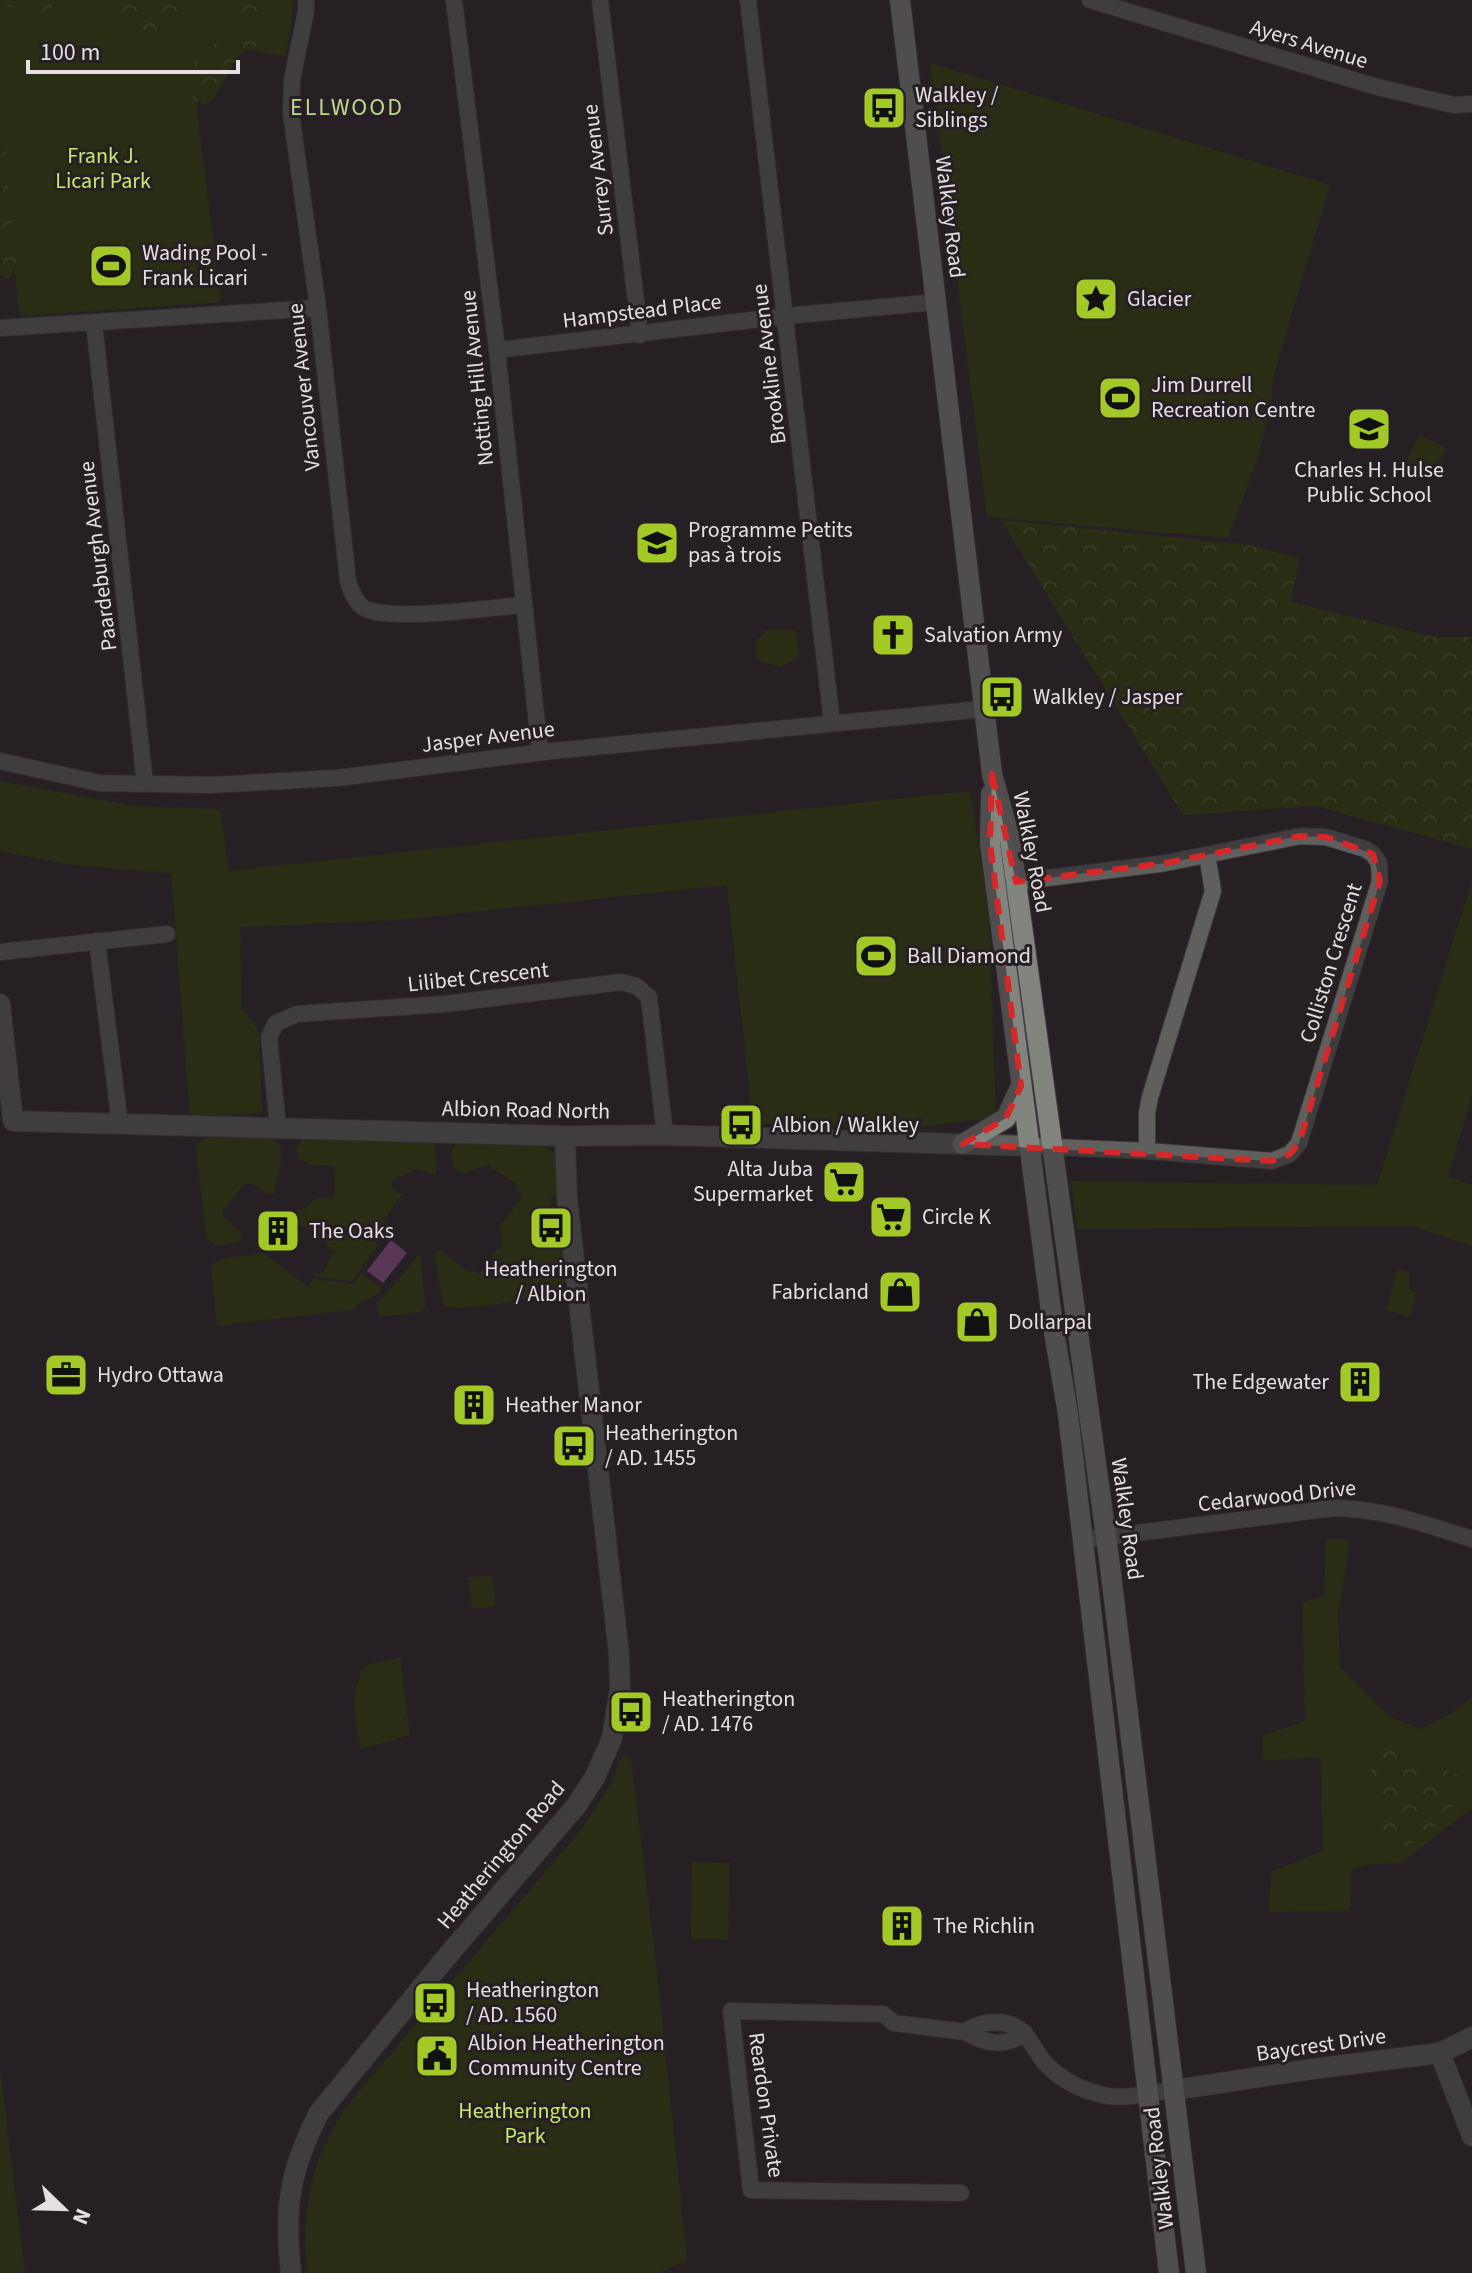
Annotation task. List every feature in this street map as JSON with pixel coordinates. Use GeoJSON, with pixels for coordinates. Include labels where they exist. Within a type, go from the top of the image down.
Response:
{"type":"FeatureCollection","features":[{"type":"Feature","properties":{"kind":"main road","name":"Walkley Road"},"geometry":{"type":"LineString","coordinates":[[900,0],[983,709],[992,774],[1010,839],[1106,1537],[1196,2271]]}},
{"type":"Feature","properties":{"kind":"main road","name":"Walkley Road"},"geometry":{"type":"LineString","coordinates":[[992,774],[990,843],[1053,1326],[1068,1414],[1169,2273]]}},
{"type":"Feature","properties":{"kind":"main road"},"geometry":{"type":"LineString","coordinates":[[963,1144],[1006,1118],[1021,1086]]}},
{"type":"Feature","properties":{"kind":"street","name":"Vancouver Avenue"},"geometry":{"type":"LineString","coordinates":[[306,0],[292,80],[291,113],[318,308],[348,581],[361,606],[374,612],[522,605]]}},
{"type":"Feature","properties":{"kind":"street","name":"Notting Hill Avenue"},"geometry":{"type":"LineString","coordinates":[[454,0],[497,350],[540,752]]}},
{"type":"Feature","properties":{"kind":"street","name":"Surrey Avenue"},"geometry":{"type":"LineString","coordinates":[[600,0],[640,335]]}},
{"type":"Feature","properties":{"kind":"street","name":"Brookline Avenue"},"geometry":{"type":"LineString","coordinates":[[748,0],[832,723]]}},
{"type":"Feature","properties":{"kind":"street","name":"Ayers Avenue"},"geometry":{"type":"LineString","coordinates":[[1090,0],[1377,87],[1454,105],[1472,104]]}},
{"type":"Feature","properties":{"kind":"street","name":"Hampstead Place"},"geometry":{"type":"LineString","coordinates":[[497,350],[936,302]]}},
{"type":"Feature","properties":{"kind":"street"},"geometry":{"type":"LineString","coordinates":[[0,328],[318,308]]}},
{"type":"Feature","properties":{"kind":"street","name":"Paardeburgh Avenue"},"geometry":{"type":"LineString","coordinates":[[94,323],[145,784]]}},
{"type":"Feature","properties":{"kind":"street","name":"Jasper Avenue"},"geometry":{"type":"LineString","coordinates":[[0,761],[99,783],[210,785],[337,778],[540,752],[983,709]]}},
{"type":"Feature","properties":{"kind":"street","name":"Colliston Crescent"},"geometry":{"type":"LineString","coordinates":[[1016,882],[1166,863],[1300,836],[1326,837],[1365,849],[1379,863],[1380,881],[1299,1143],[1290,1154],[1272,1161],[1051,1146]]}},
{"type":"Feature","properties":{"kind":"street"},"geometry":{"type":"LineString","coordinates":[[1147,1151],[1150,1097],[1213,891],[1207,855]]}},
{"type":"Feature","properties":{"kind":"street"},"geometry":{"type":"LineString","coordinates":[[0,952],[167,934]]}},
{"type":"Feature","properties":{"kind":"street"},"geometry":{"type":"LineString","coordinates":[[97,941],[120,1124]]}},
{"type":"Feature","properties":{"kind":"street","name":"Lilibet Crescent"},"geometry":{"type":"LineString","coordinates":[[278,1127],[269,1037],[276,1023],[297,1014],[445,1004],[621,982],[636,986],[649,997],[665,1135]]}},
{"type":"Feature","properties":{"kind":"street"},"geometry":{"type":"LineString","coordinates":[[0,1004],[7,1121]]}},
{"type":"Feature","properties":{"kind":"street","name":"Albion Road North"},"geometry":{"type":"LineString","coordinates":[[7,1121],[1051,1146]]}},
{"type":"Feature","properties":{"kind":"street","name":"Heatherington Road"},"geometry":{"type":"LineString","coordinates":[[291,2273],[286,2227],[289,2194],[309,2132],[319,2113],[576,1806],[599,1768],[612,1738],[619,1697],[619,1654],[568,1212],[565,1136]]}},
{"type":"Feature","properties":{"kind":"street","name":"Cedarwood Drive"},"geometry":{"type":"LineString","coordinates":[[1082,1540],[1334,1508],[1366,1509],[1397,1515],[1472,1539]]}},
{"type":"Feature","properties":{"kind":"street","name":"Reardon Private"},"geometry":{"type":"LineString","coordinates":[[961,2193],[751,2190],[731,2011],[883,2014],[894,2023],[965,2032],[975,2024],[1011,2025],[1025,2033],[1046,2064],[1070,2083],[1101,2095],[1174,2090]]}},
{"type":"Feature","properties":{"kind":"street","name":"Baycrest Drive"},"geometry":{"type":"LineString","coordinates":[[1174,2090],[1440,2053],[1472,2037]]}},
{"type":"Feature","properties":{"kind":"street"},"geometry":{"type":"LineString","coordinates":[[1440,2053],[1472,2136]]}},
{"type":"Feature","properties":{"kind":"highlighted area"},"geometry":{"type":"Polygon","coordinates":[[[992,774],[1016,882],[1166,863],[1300,836],[1326,837],[1373,854],[1380,881],[1299,1143],[1290,1154],[1272,1161],[963,1144],[1006,1118],[1021,1086],[990,843],[992,774]]]}},
{"type":"Feature","properties":{"kind":"green space","name":"Frank J. Licari Park"},"geometry":{"type":"Polygon","coordinates":[[[0,0],[293,0],[285,56],[243,49],[193,78],[221,302],[20,316],[0,154],[0,0]]]}},
{"type":"Feature","properties":{"kind":"green space"},"geometry":{"type":"Polygon","coordinates":[[[0,0],[52,0],[52,10],[30,19],[15,8],[0,5],[0,0]]]}},
{"type":"Feature","properties":{"kind":"green space"},"geometry":{"type":"Polygon","coordinates":[[[88,0],[179,0],[181,10],[170,30],[152,36],[136,29],[122,17],[88,3],[88,0]]]}},
{"type":"Feature","properties":{"kind":"green space"},"geometry":{"type":"Polygon","coordinates":[[[209,0],[285,1],[281,10],[267,23],[242,12],[223,14],[209,0]]]}},
{"type":"Feature","properties":{"kind":"green space"},"geometry":{"type":"Polygon","coordinates":[[[235,30],[271,33],[275,40],[264,47],[251,45],[237,57],[214,99],[205,104],[196,102],[186,87],[190,68],[205,47],[235,30]]]}},
{"type":"Feature","properties":{"kind":"green space","name":"Jim Durrell Recreation Centre"},"geometry":{"type":"Polygon","coordinates":[[[930,63],[1330,185],[1273,377],[1272,401],[1258,458],[1228,538],[987,517],[930,63]]]}},
{"type":"Feature","properties":{"kind":"green space"},"geometry":{"type":"Polygon","coordinates":[[[0,101],[9,165],[8,198],[18,257],[10,279],[0,276],[0,101]]]}},
{"type":"Feature","properties":{"kind":"green space"},"geometry":{"type":"Polygon","coordinates":[[[1419,435],[1446,448],[1432,476],[1405,464],[1419,435]]]}},
{"type":"Feature","properties":{"kind":"green space"},"geometry":{"type":"Polygon","coordinates":[[[1001,520],[1249,545],[1299,558],[1291,602],[1434,637],[1472,637],[1472,849],[1316,806],[1183,815],[1001,520]]]}},
{"type":"Feature","properties":{"kind":"green space"},"geometry":{"type":"Polygon","coordinates":[[[768,629],[795,630],[800,656],[780,667],[757,660],[756,642],[768,629]]]}},
{"type":"Feature","properties":{"kind":"green space"},"geometry":{"type":"Polygon","coordinates":[[[0,781],[133,806],[220,809],[229,871],[970,791],[989,916],[996,1117],[904,1129],[753,1123],[727,885],[397,920],[240,927],[242,1008],[259,1031],[262,1113],[190,1116],[171,873],[72,865],[0,851],[0,781]]]}},
{"type":"Feature","properties":{"kind":"green space"},"geometry":{"type":"Polygon","coordinates":[[[1472,881],[1472,1095],[1448,1177],[1472,1185],[1472,1246],[1412,1226],[1077,1229],[1071,1181],[1377,1185],[1472,881]]]}},
{"type":"Feature","properties":{"kind":"green space"},"geometry":{"type":"Polygon","coordinates":[[[210,1137],[275,1139],[281,1150],[275,1193],[266,1194],[257,1186],[245,1183],[221,1213],[242,1235],[239,1242],[217,1245],[210,1242],[206,1234],[196,1150],[198,1142],[210,1137]]]}},
{"type":"Feature","properties":{"kind":"green space"},"geometry":{"type":"Polygon","coordinates":[[[302,1140],[431,1142],[435,1146],[435,1175],[417,1169],[393,1180],[391,1187],[402,1194],[371,1239],[378,1245],[352,1281],[313,1276],[315,1273],[320,1276],[334,1252],[326,1245],[327,1242],[321,1241],[306,1226],[303,1228],[295,1221],[298,1210],[306,1209],[314,1199],[334,1197],[335,1166],[301,1160],[296,1149],[302,1140]]]}},
{"type":"Feature","properties":{"kind":"green space"},"geometry":{"type":"Polygon","coordinates":[[[456,1142],[542,1145],[551,1150],[557,1159],[558,1196],[551,1197],[551,1211],[546,1212],[548,1229],[559,1228],[566,1280],[561,1290],[482,1306],[466,1308],[443,1305],[435,1257],[437,1251],[440,1250],[470,1273],[473,1270],[478,1274],[502,1244],[500,1226],[523,1196],[515,1189],[517,1184],[488,1165],[463,1173],[455,1170],[451,1151],[456,1142]]]}},
{"type":"Feature","properties":{"kind":"green space"},"geometry":{"type":"Polygon","coordinates":[[[262,1252],[308,1287],[314,1279],[353,1284],[361,1273],[382,1289],[373,1297],[357,1303],[357,1309],[217,1326],[211,1266],[222,1260],[262,1252]]]}},
{"type":"Feature","properties":{"kind":"green space"},"geometry":{"type":"Polygon","coordinates":[[[420,1253],[425,1308],[420,1312],[379,1317],[376,1303],[420,1253]]]}},
{"type":"Feature","properties":{"kind":"green space"},"geometry":{"type":"Polygon","coordinates":[[[1398,1269],[1410,1272],[1409,1290],[1417,1293],[1410,1317],[1386,1310],[1398,1269]]]}},
{"type":"Feature","properties":{"kind":"green space"},"geometry":{"type":"Polygon","coordinates":[[[1326,1539],[1350,1540],[1338,1613],[1340,1668],[1390,1717],[1421,1729],[1451,1714],[1472,1697],[1472,1808],[1401,1863],[1352,1869],[1350,1911],[1269,1912],[1271,1872],[1323,1851],[1321,1757],[1263,1761],[1262,1736],[1305,1721],[1302,1603],[1324,1596],[1326,1539]]]}},
{"type":"Feature","properties":{"kind":"green space"},"geometry":{"type":"Polygon","coordinates":[[[492,1575],[495,1606],[472,1609],[468,1578],[492,1575]]]}},
{"type":"Feature","properties":{"kind":"green space"},"geometry":{"type":"Polygon","coordinates":[[[400,1658],[410,1735],[361,1749],[355,1694],[361,1673],[368,1664],[400,1658]]]}},
{"type":"Feature","properties":{"kind":"green space"},"geometry":{"type":"Polygon","coordinates":[[[1395,1748],[1460,1776],[1463,1785],[1456,1803],[1440,1821],[1414,1842],[1404,1846],[1382,1845],[1383,1814],[1367,1781],[1375,1753],[1395,1748]]]}},
{"type":"Feature","properties":{"kind":"green space","name":"Heatherington Park"},"geometry":{"type":"Polygon","coordinates":[[[623,1755],[631,1759],[687,2261],[658,2273],[308,2273],[306,2224],[313,2179],[320,2157],[342,2115],[582,1829],[610,1786],[623,1755]]]}},
{"type":"Feature","properties":{"kind":"green space"},"geometry":{"type":"Polygon","coordinates":[[[692,1862],[730,1863],[728,1940],[691,1939],[692,1862]]]}},
{"type":"Feature","properties":{"kind":"green space"},"geometry":{"type":"Polygon","coordinates":[[[0,2068],[25,2273],[0,2273],[0,2068]]]}},
{"type":"Feature","properties":{"kind":"shaded area","name":"Wading Pool - Frank Licari"},"geometry":{"type":"Polygon","coordinates":[[[127,252],[130,276],[94,280],[92,255],[127,252]]]}},
{"type":"Feature","properties":{"kind":"shaded area"},"geometry":{"type":"Polygon","coordinates":[[[391,1240],[407,1253],[383,1283],[367,1271],[391,1240]]]}},
{"type":"Feature","properties":{"kind":"place","name":"Walkley / Siblings"},"geometry":{"type":"Point","coordinates":[884,108]}},
{"type":"Feature","properties":{"kind":"place","name":"Wading Pool - Frank Licari"},"geometry":{"type":"Point","coordinates":[111,266]}},
{"type":"Feature","properties":{"kind":"place","name":"Glacier"},"geometry":{"type":"Point","coordinates":[1096,299]}},
{"type":"Feature","properties":{"kind":"place","name":"Jim Durrell Recreation Centre"},"geometry":{"type":"Point","coordinates":[1120,398]}},
{"type":"Feature","properties":{"kind":"place","name":"Charles H. Hulse Public School"},"geometry":{"type":"Point","coordinates":[1369,429]}},
{"type":"Feature","properties":{"kind":"place","name":"Programme Petits pas à trois"},"geometry":{"type":"Point","coordinates":[657,543]}},
{"type":"Feature","properties":{"kind":"place","name":"Salvation Army"},"geometry":{"type":"Point","coordinates":[893,635]}},
{"type":"Feature","properties":{"kind":"place","name":"Walkley / Jasper"},"geometry":{"type":"Point","coordinates":[1002,697]}},
{"type":"Feature","properties":{"kind":"place","name":"Ball Diamond"},"geometry":{"type":"Point","coordinates":[876,956]}},
{"type":"Feature","properties":{"kind":"place","name":"Albion / Walkley"},"geometry":{"type":"Point","coordinates":[741,1125]}},
{"type":"Feature","properties":{"kind":"place","name":"Alta Juba Supermarket"},"geometry":{"type":"Point","coordinates":[844,1182]}},
{"type":"Feature","properties":{"kind":"place","name":"Circle K"},"geometry":{"type":"Point","coordinates":[891,1217]}},
{"type":"Feature","properties":{"kind":"place","name":"Heatherington / Albion"},"geometry":{"type":"Point","coordinates":[551,1228]}},
{"type":"Feature","properties":{"kind":"place","name":"The Oaks"},"geometry":{"type":"Point","coordinates":[278,1231]}},
{"type":"Feature","properties":{"kind":"place","name":"Fabricland"},"geometry":{"type":"Point","coordinates":[900,1292]}},
{"type":"Feature","properties":{"kind":"place","name":"Dollarpal"},"geometry":{"type":"Point","coordinates":[977,1322]}},
{"type":"Feature","properties":{"kind":"place","name":"Hydro Ottawa"},"geometry":{"type":"Point","coordinates":[66,1375]}},
{"type":"Feature","properties":{"kind":"place","name":"The Edgewater"},"geometry":{"type":"Point","coordinates":[1360,1382]}},
{"type":"Feature","properties":{"kind":"place","name":"Heather Manor"},"geometry":{"type":"Point","coordinates":[474,1405]}},
{"type":"Feature","properties":{"kind":"place","name":"Heatherington / AD. 1455"},"geometry":{"type":"Point","coordinates":[574,1446]}},
{"type":"Feature","properties":{"kind":"place","name":"Heatherington / AD. 1476"},"geometry":{"type":"Point","coordinates":[631,1712]}},
{"type":"Feature","properties":{"kind":"place","name":"The Richlin"},"geometry":{"type":"Point","coordinates":[902,1926]}},
{"type":"Feature","properties":{"kind":"place","name":"Heatherington / AD. 1560"},"geometry":{"type":"Point","coordinates":[435,2003]}},
{"type":"Feature","properties":{"kind":"place","name":"Albion Heatherington Community Centre"},"geometry":{"type":"Point","coordinates":[437,2056]}},
{"type":"Feature","properties":{"kind":"district","name":"ELLWOOD"},"geometry":{"type":"Point","coordinates":[347,107]}}]}
